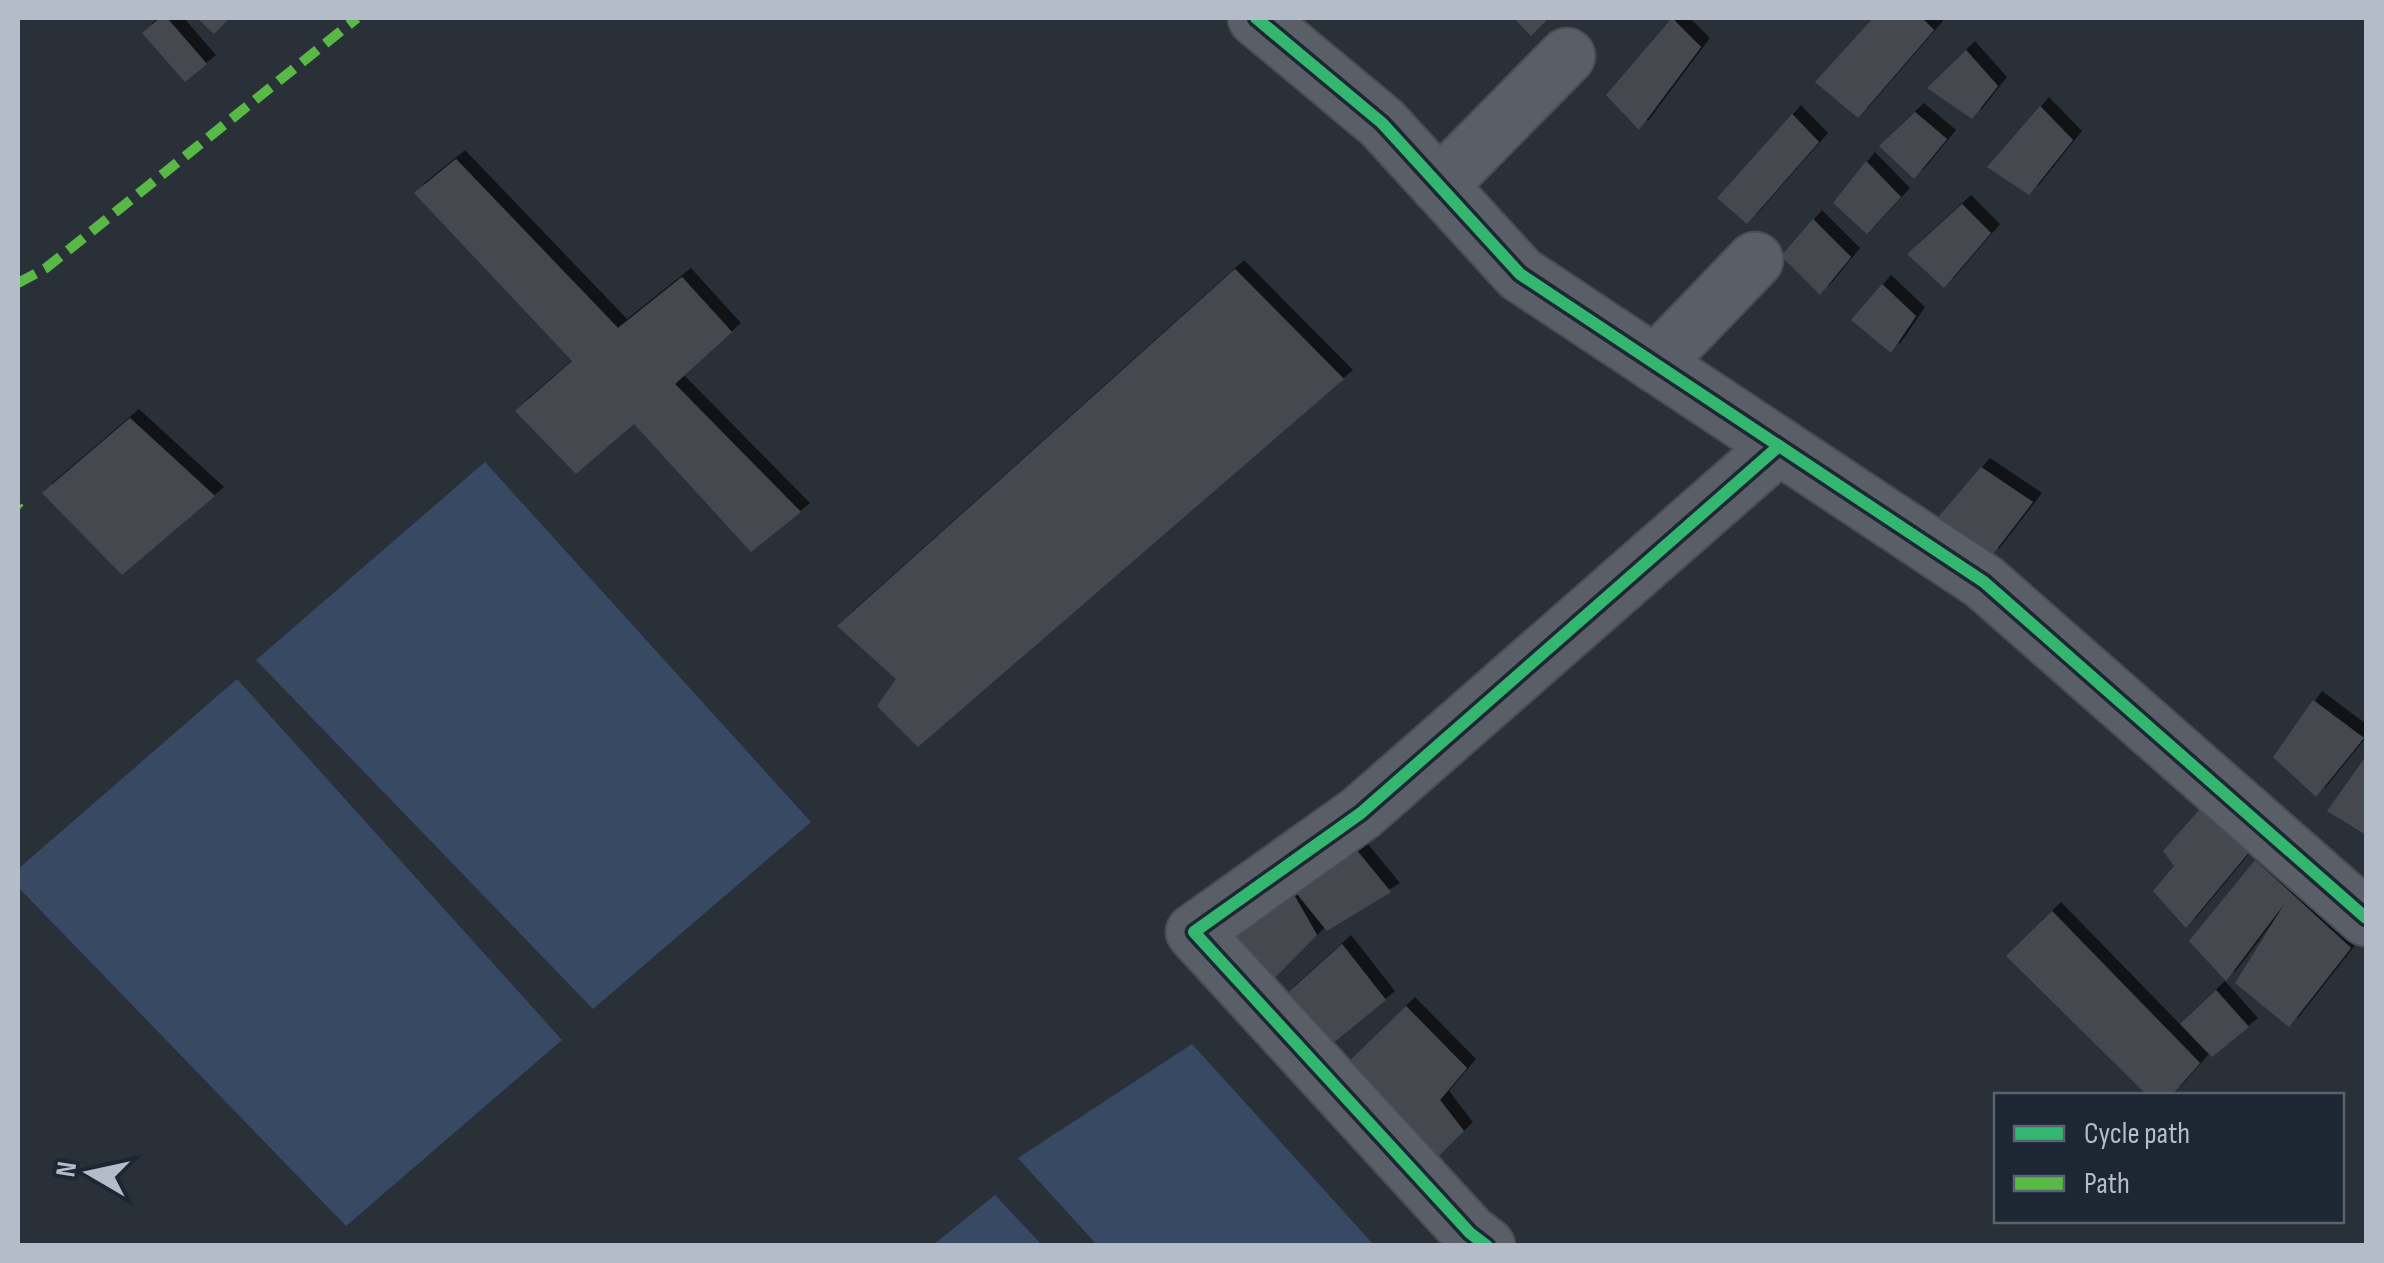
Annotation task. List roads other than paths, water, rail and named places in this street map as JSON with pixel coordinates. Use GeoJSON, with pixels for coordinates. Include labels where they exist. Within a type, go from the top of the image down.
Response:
{"type":"FeatureCollection","features":[{"type":"Feature","properties":{"kind":"street"},"geometry":{"type":"LineString","coordinates":[[1262,19],[1382,123],[1520,274],[1984,582],[2366,918]]}},
{"type":"Feature","properties":{"kind":"street"},"geometry":{"type":"LineString","coordinates":[[1440,186],[1567,56]]}},
{"type":"Feature","properties":{"kind":"street"},"geometry":{"type":"LineString","coordinates":[[1655,364],[1755,260]]}},
{"type":"Feature","properties":{"kind":"street"},"geometry":{"type":"LineString","coordinates":[[1487,1246],[1470,1234],[1194,932],[1361,813],[1780,446]]}},
{"type":"Feature","properties":{"kind":"water"},"geometry":{"type":"Polygon","coordinates":[[[485,462],[811,822],[593,1009],[256,660],[485,462]]]}},
{"type":"Feature","properties":{"kind":"water"},"geometry":{"type":"Polygon","coordinates":[[[237,679],[562,1040],[346,1226],[18,887],[18,869],[237,679]]]}},
{"type":"Feature","properties":{"kind":"water"},"geometry":{"type":"Polygon","coordinates":[[[1192,1044],[1374,1245],[1097,1245],[1018,1158],[1192,1044]]]}},
{"type":"Feature","properties":{"kind":"water"},"geometry":{"type":"Polygon","coordinates":[[[995,1195],[1042,1245],[933,1245],[995,1195]]]}}]}
